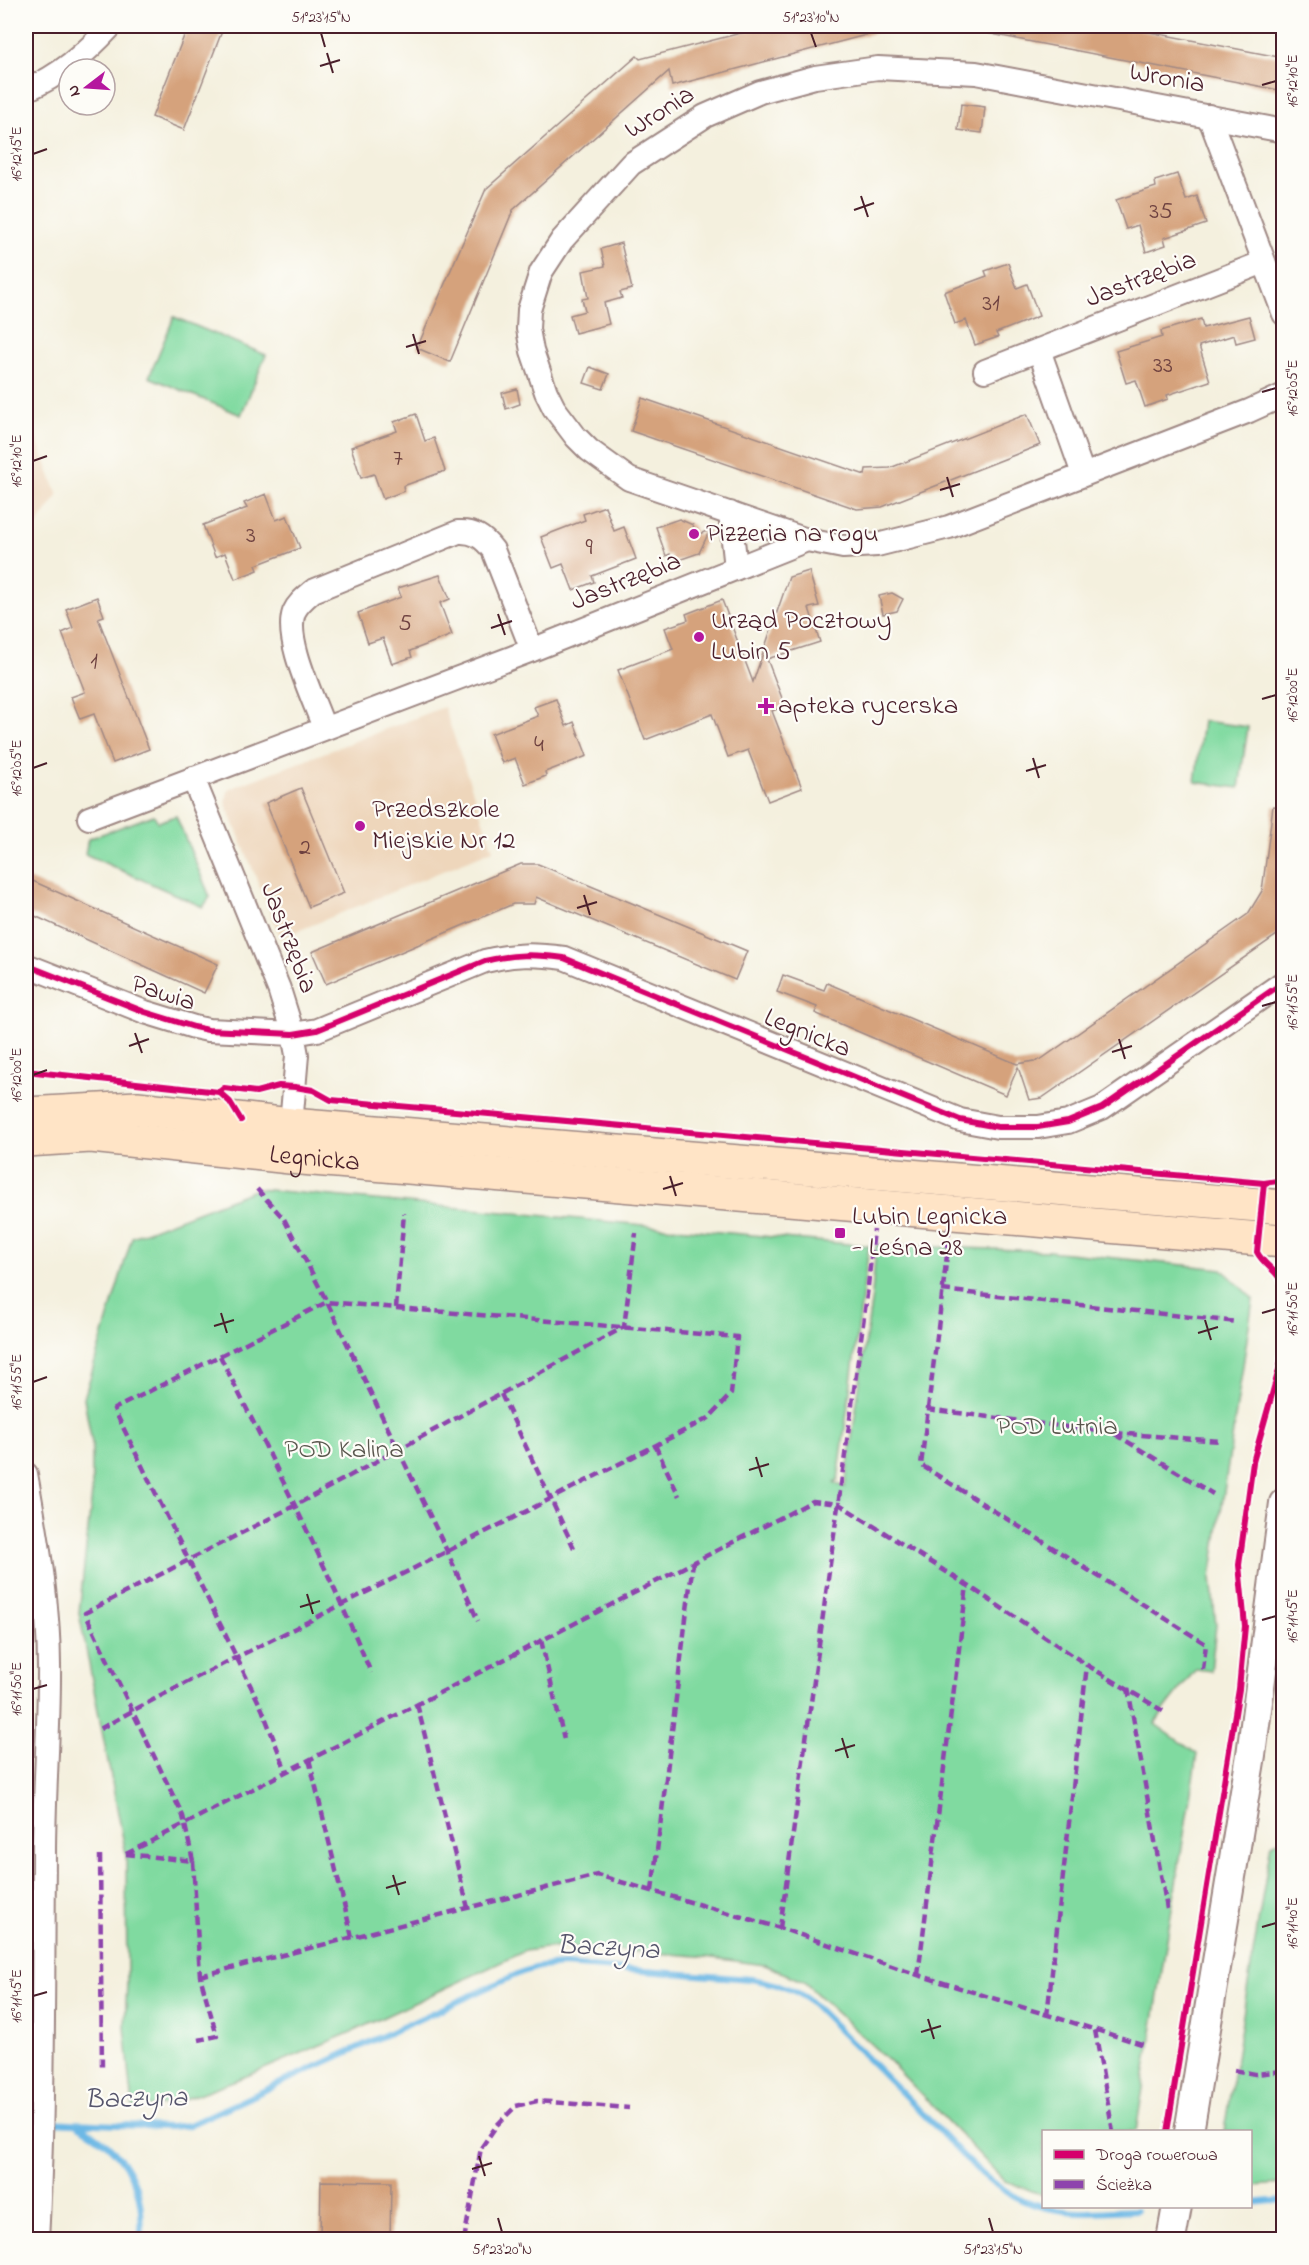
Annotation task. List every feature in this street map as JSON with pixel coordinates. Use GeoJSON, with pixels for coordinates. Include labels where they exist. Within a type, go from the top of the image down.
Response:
{"type":"FeatureCollection","features":[{"type":"Feature","properties":{"kind":"main road"},"geometry":{"type":"LineString","coordinates":[[26,1090],[137,1108]]}},
{"type":"Feature","properties":{"kind":"main road","name":"Legnicka"},"geometry":{"type":"LineString","coordinates":[[26,1114],[137,1108],[291,1125],[1284,1207]]}},
{"type":"Feature","properties":{"kind":"main road","name":"Legnicka"},"geometry":{"type":"LineString","coordinates":[[26,1140],[91,1136],[314,1159],[1284,1241]]}},
{"type":"Feature","properties":{"kind":"street"},"geometry":{"type":"LineString","coordinates":[[26,90],[50,79],[84,55],[111,26]]}},
{"type":"Feature","properties":{"kind":"street","name":"Wronia"},"geometry":{"type":"LineString","coordinates":[[807,540],[629,479],[589,450],[576,437],[554,408],[546,392],[532,351],[528,329],[529,310],[541,272],[562,240],[631,164],[705,116],[760,92],[814,77],[878,68],[976,73],[1284,131]]}},
{"type":"Feature","properties":{"kind":"street"},"geometry":{"type":"LineString","coordinates":[[1209,116],[1284,314]]}},
{"type":"Feature","properties":{"kind":"street","name":"Jastrzębia"},"geometry":{"type":"LineString","coordinates":[[985,371],[1264,262]]}},
{"type":"Feature","properties":{"kind":"street"},"geometry":{"type":"LineString","coordinates":[[1039,350],[1083,474]]}},
{"type":"Feature","properties":{"kind":"street"},"geometry":{"type":"LineString","coordinates":[[807,540],[843,547],[877,545],[949,527],[1249,411],[1284,395]]}},
{"type":"Feature","properties":{"kind":"street"},"geometry":{"type":"LineString","coordinates":[[730,513],[736,568]]}},
{"type":"Feature","properties":{"kind":"street"},"geometry":{"type":"LineString","coordinates":[[324,728],[293,643],[291,626],[294,611],[300,602],[313,591],[458,532],[470,531],[484,539],[493,550],[532,650]]}},
{"type":"Feature","properties":{"kind":"street","name":"Jastrzębia"},"geometry":{"type":"LineString","coordinates":[[89,818],[532,650],[807,540]]}},
{"type":"Feature","properties":{"kind":"street","name":"Jastrzębia"},"geometry":{"type":"LineString","coordinates":[[193,778],[279,989],[293,1035],[297,1055],[291,1125]]}},
{"type":"Feature","properties":{"kind":"street","name":"Legnicka"},"geometry":{"type":"LineString","coordinates":[[293,1035],[317,1030],[485,961],[509,955],[533,954],[564,958],[960,1120],[998,1127],[1038,1127],[1068,1122],[1102,1108],[1284,982]]}},
{"type":"Feature","properties":{"kind":"street","name":"Pawia"},"geometry":{"type":"LineString","coordinates":[[26,965],[145,1012],[188,1025],[208,1030],[293,1035]]}},
{"type":"Feature","properties":{"kind":"street"},"geometry":{"type":"LineString","coordinates":[[26,1474],[42,1565],[47,1609],[50,1676],[44,1853],[44,2068],[37,2240]]}},
{"type":"Feature","properties":{"kind":"street"},"geometry":{"type":"LineString","coordinates":[[1189,2130],[1251,1755],[1284,1503]]}},
{"type":"Feature","properties":{"kind":"street"},"geometry":{"type":"LineString","coordinates":[[1171,2240],[1177,2208]]}},
{"type":"Feature","properties":{"kind":"shaded area"},"geometry":{"type":"Polygon","coordinates":[[[26,411],[58,496],[26,540],[26,411]]]}},
{"type":"Feature","properties":{"kind":"shaded area","name":"Przedszkole Miejskie Nr 12"},"geometry":{"type":"Polygon","coordinates":[[[444,707],[493,850],[281,938],[225,802],[229,789],[444,707]]]}},
{"type":"Feature","properties":{"kind":"green space"},"geometry":{"type":"Polygon","coordinates":[[[174,317],[266,355],[241,415],[149,377],[174,317]]]}},
{"type":"Feature","properties":{"kind":"green space"},"geometry":{"type":"Polygon","coordinates":[[[1203,721],[1248,727],[1239,788],[1195,782],[1203,721]]]}},
{"type":"Feature","properties":{"kind":"green space"},"geometry":{"type":"Polygon","coordinates":[[[154,815],[158,822],[176,816],[210,897],[203,907],[85,854],[88,839],[154,815]]]}},
{"type":"Feature","properties":{"kind":"green space"},"geometry":{"type":"Polygon","coordinates":[[[257,1189],[869,1246],[838,1480],[834,1483],[845,1487],[872,1296],[876,1245],[1048,1251],[1222,1269],[1253,1299],[1211,1578],[1216,1625],[1211,1671],[1196,1669],[1155,1724],[1197,1754],[1136,2130],[1042,2130],[1042,2195],[1005,2181],[890,2062],[804,1982],[765,1965],[698,1956],[559,1946],[525,1951],[356,2030],[252,2074],[171,2104],[133,2108],[125,2027],[126,1854],[79,1613],[92,1493],[92,1443],[84,1398],[132,1237],[257,1189]]]}},
{"type":"Feature","properties":{"kind":"green space"},"geometry":{"type":"Polygon","coordinates":[[[1283,1838],[1283,2184],[1252,2186],[1252,2130],[1224,2130],[1271,1844],[1283,1838]]]}},
{"type":"Feature","properties":{"kind":"building"},"geometry":{"type":"Polygon","coordinates":[[[188,26],[224,26],[184,130],[152,117],[188,26]]]}},
{"type":"Feature","properties":{"kind":"building"},"geometry":{"type":"Polygon","coordinates":[[[768,26],[880,26],[881,31],[672,86],[669,71],[513,210],[450,362],[417,348],[486,189],[637,56],[640,59],[768,26]]]}},
{"type":"Feature","properties":{"kind":"building"},"geometry":{"type":"Polygon","coordinates":[[[987,26],[1118,26],[1284,58],[1284,91],[986,33],[987,26]]]}},
{"type":"Feature","properties":{"kind":"building"},"geometry":{"type":"Polygon","coordinates":[[[961,104],[985,107],[982,133],[958,130],[961,104]]]}},
{"type":"Feature","properties":{"kind":"building"},"geometry":{"type":"Polygon","coordinates":[[[1177,174],[1186,200],[1197,196],[1206,224],[1164,238],[1166,245],[1146,252],[1138,225],[1126,229],[1116,200],[1156,187],[1155,181],[1177,174]]]}},
{"type":"Feature","properties":{"kind":"building"},"geometry":{"type":"Polygon","coordinates":[[[621,243],[632,289],[620,292],[622,298],[604,303],[609,324],[575,333],[570,315],[585,311],[582,299],[588,298],[583,271],[605,266],[601,249],[621,243]]]}},
{"type":"Feature","properties":{"kind":"building"},"geometry":{"type":"Polygon","coordinates":[[[1008,263],[1017,288],[1027,284],[1039,316],[996,333],[998,337],[975,345],[966,320],[955,324],[944,292],[987,276],[985,271],[1008,263]]]}},
{"type":"Feature","properties":{"kind":"building"},"geometry":{"type":"Polygon","coordinates":[[[1249,316],[1255,338],[1236,343],[1234,335],[1199,346],[1210,381],[1167,395],[1168,399],[1145,407],[1136,380],[1126,383],[1116,351],[1162,337],[1161,331],[1201,319],[1203,328],[1249,316]]]}},
{"type":"Feature","properties":{"kind":"building"},"geometry":{"type":"Polygon","coordinates":[[[590,367],[609,374],[603,389],[584,383],[590,367]]]}},
{"type":"Feature","properties":{"kind":"building"},"geometry":{"type":"Polygon","coordinates":[[[517,389],[520,404],[506,409],[502,393],[517,389]]]}},
{"type":"Feature","properties":{"kind":"building"},"geometry":{"type":"Polygon","coordinates":[[[642,398],[865,475],[866,469],[890,468],[1027,414],[1040,445],[882,507],[857,509],[631,431],[642,398]]]}},
{"type":"Feature","properties":{"kind":"building"},"geometry":{"type":"Polygon","coordinates":[[[416,414],[425,441],[434,438],[445,471],[403,486],[404,491],[383,499],[374,474],[361,478],[351,447],[397,431],[394,422],[416,414]]]}},
{"type":"Feature","properties":{"kind":"building"},"geometry":{"type":"Polygon","coordinates":[[[266,494],[276,520],[287,516],[300,548],[256,565],[258,570],[235,579],[225,553],[215,557],[203,525],[247,508],[244,503],[266,494]]]}},
{"type":"Feature","properties":{"kind":"building"},"geometry":{"type":"Polygon","coordinates":[[[605,506],[614,531],[624,527],[636,559],[592,576],[594,582],[573,590],[563,564],[553,568],[541,537],[585,520],[583,514],[605,506]]]}},
{"type":"Feature","properties":{"kind":"building"},"geometry":{"type":"Polygon","coordinates":[[[679,519],[693,525],[696,535],[710,530],[699,553],[673,562],[670,554],[666,556],[656,527],[679,519]]]}},
{"type":"Feature","properties":{"kind":"building"},"geometry":{"type":"Polygon","coordinates":[[[809,571],[819,606],[809,608],[820,642],[767,659],[785,706],[772,711],[802,788],[768,801],[748,750],[728,757],[712,714],[645,740],[618,670],[673,649],[665,628],[688,620],[686,614],[722,600],[753,682],[789,577],[809,571]]]}},
{"type":"Feature","properties":{"kind":"building"},"geometry":{"type":"Polygon","coordinates":[[[440,575],[450,599],[440,603],[452,635],[410,651],[412,657],[392,664],[383,638],[368,643],[358,613],[401,597],[398,588],[440,575]]]}},
{"type":"Feature","properties":{"kind":"building"},"geometry":{"type":"Polygon","coordinates":[[[892,593],[903,599],[897,611],[883,614],[879,596],[892,593]]]}},
{"type":"Feature","properties":{"kind":"building"},"geometry":{"type":"Polygon","coordinates":[[[97,597],[104,616],[98,618],[149,749],[113,763],[94,714],[80,719],[71,697],[85,692],[62,633],[73,628],[66,609],[97,597]]]}},
{"type":"Feature","properties":{"kind":"building"},"geometry":{"type":"Polygon","coordinates":[[[556,699],[566,726],[574,722],[587,756],[545,772],[546,776],[525,784],[515,758],[502,763],[491,734],[538,716],[534,707],[556,699]]]}},
{"type":"Feature","properties":{"kind":"building"},"geometry":{"type":"Polygon","coordinates":[[[301,788],[344,893],[309,907],[266,803],[301,788]]]}},
{"type":"Feature","properties":{"kind":"building"},"geometry":{"type":"Polygon","coordinates":[[[1273,806],[1284,807],[1284,930],[1042,1098],[1029,1100],[1018,1067],[1006,1095],[815,1013],[817,1007],[777,992],[783,975],[824,990],[827,983],[1017,1064],[1040,1060],[1248,914],[1262,891],[1273,806]]]}},
{"type":"Feature","properties":{"kind":"building"},"geometry":{"type":"Polygon","coordinates":[[[521,864],[538,864],[747,951],[735,980],[536,897],[534,904],[513,904],[326,984],[312,952],[521,864]]]}},
{"type":"Feature","properties":{"kind":"building"},"geometry":{"type":"Polygon","coordinates":[[[26,878],[218,964],[204,993],[26,912],[26,878]]]}},
{"type":"Feature","properties":{"kind":"building"},"geometry":{"type":"Polygon","coordinates":[[[321,2181],[391,2182],[390,2240],[320,2240],[321,2181]]]}},
{"type":"Feature","properties":{"kind":"waterway","name":"Baczyna"},"geometry":{"type":"LineString","coordinates":[[46,2122],[170,2127],[189,2125],[522,1972],[539,1967],[564,1965],[751,1979],[781,1986],[808,1999],[985,2177],[1010,2194],[1042,2207]]}},
{"type":"Feature","properties":{"kind":"waterway"},"geometry":{"type":"LineString","coordinates":[[78,2125],[94,2134],[108,2146],[129,2172],[140,2204],[142,2221],[140,2240]]}},
{"type":"Feature","properties":{"kind":"waterway","name":"Baczyna"},"geometry":{"type":"LineString","coordinates":[[1252,2203],[1284,2200]]}},
{"type":"Feature","properties":{"kind":"waterway","name":"Baczyna"},"geometry":{"type":"LineString","coordinates":[[1047,2208],[1093,2212],[1136,2210]]}},
{"type":"Feature","properties":{"kind":"marked path"},"geometry":{"type":"LineString","coordinates":[[257,1189],[284,1219],[327,1302],[447,1551],[478,1621]]}},
{"type":"Feature","properties":{"kind":"marked path"},"geometry":{"type":"LineString","coordinates":[[396,1308],[404,1213]]}},
{"type":"Feature","properties":{"kind":"marked path"},"geometry":{"type":"LineString","coordinates":[[949,1226],[921,1465],[1206,1644],[1203,1670]]}},
{"type":"Feature","properties":{"kind":"marked path"},"geometry":{"type":"LineString","coordinates":[[780,1928],[874,1230]]}},
{"type":"Feature","properties":{"kind":"marked path"},"geometry":{"type":"LineString","coordinates":[[193,1861],[183,1816],[85,1613],[296,1505],[624,1327],[636,1233]]}},
{"type":"Feature","properties":{"kind":"marked path"},"geometry":{"type":"LineString","coordinates":[[942,1290],[1237,1322]]}},
{"type":"Feature","properties":{"kind":"marked path"},"geometry":{"type":"LineString","coordinates":[[100,1729],[217,1667],[247,1652],[276,1638],[429,1561],[709,1418],[731,1394],[737,1337],[327,1302],[114,1409],[262,1709],[286,1771]]}},
{"type":"Feature","properties":{"kind":"marked path"},"geometry":{"type":"LineString","coordinates":[[220,1356],[317,1552],[371,1673]]}},
{"type":"Feature","properties":{"kind":"marked path"},"geometry":{"type":"LineString","coordinates":[[501,1394],[574,1548]]}},
{"type":"Feature","properties":{"kind":"marked path"},"geometry":{"type":"LineString","coordinates":[[927,1409],[1114,1433],[1220,1441]]}},
{"type":"Feature","properties":{"kind":"marked path"},"geometry":{"type":"LineString","coordinates":[[1115,1434],[1213,1494]]}},
{"type":"Feature","properties":{"kind":"marked path"},"geometry":{"type":"LineString","coordinates":[[655,1445],[679,1496]]}},
{"type":"Feature","properties":{"kind":"marked path"},"geometry":{"type":"LineString","coordinates":[[126,1854],[813,1501],[839,1504],[1087,1665],[1163,1711]]}},
{"type":"Feature","properties":{"kind":"marked path"},"geometry":{"type":"LineString","coordinates":[[652,1891],[693,1562]]}},
{"type":"Feature","properties":{"kind":"marked path"},"geometry":{"type":"LineString","coordinates":[[918,1975],[967,1585]]}},
{"type":"Feature","properties":{"kind":"marked path"},"geometry":{"type":"LineString","coordinates":[[541,1640],[564,1739]]}},
{"type":"Feature","properties":{"kind":"marked path"},"geometry":{"type":"LineString","coordinates":[[1047,2016],[1087,1665]]}},
{"type":"Feature","properties":{"kind":"marked path"},"geometry":{"type":"LineString","coordinates":[[1128,1688],[1167,1909]]}},
{"type":"Feature","properties":{"kind":"marked path"},"geometry":{"type":"LineString","coordinates":[[417,1704],[468,1908]]}},
{"type":"Feature","properties":{"kind":"marked path"},"geometry":{"type":"LineString","coordinates":[[309,1759],[352,1937]]}},
{"type":"Feature","properties":{"kind":"marked path"},"geometry":{"type":"LineString","coordinates":[[126,1854],[193,1861],[200,1976],[217,2036],[199,2040]]}},
{"type":"Feature","properties":{"kind":"marked path"},"geometry":{"type":"LineString","coordinates":[[100,1855],[102,2071]]}},
{"type":"Feature","properties":{"kind":"marked path"},"geometry":{"type":"LineString","coordinates":[[200,1976],[597,1875],[780,1928],[918,1975],[1145,2045]]}},
{"type":"Feature","properties":{"kind":"marked path"},"geometry":{"type":"LineString","coordinates":[[1095,2030],[1113,2130]]}},
{"type":"Feature","properties":{"kind":"marked path"},"geometry":{"type":"LineString","coordinates":[[1234,2070],[1255,2074],[1284,2071]]}},
{"type":"Feature","properties":{"kind":"marked path"},"geometry":{"type":"LineString","coordinates":[[464,2240],[481,2148],[497,2125],[516,2106],[537,2101],[629,2108]]}},
{"type":"Feature","properties":{"kind":"cycle path"},"geometry":{"type":"LineString","coordinates":[[26,965],[145,1012],[194,1027],[208,1030],[293,1034],[317,1030],[485,961],[524,955],[564,958],[960,1120],[998,1127],[1038,1127],[1068,1122],[1102,1108],[1284,982]]}},
{"type":"Feature","properties":{"kind":"cycle path"},"geometry":{"type":"LineString","coordinates":[[26,1071],[219,1092],[230,1102],[241,1120]]}},
{"type":"Feature","properties":{"kind":"cycle path"},"geometry":{"type":"LineString","coordinates":[[219,1092],[224,1088],[256,1092],[279,1086],[295,1087],[313,1090],[331,1100],[1264,1183],[1284,1180]]}},
{"type":"Feature","properties":{"kind":"cycle path"},"geometry":{"type":"LineString","coordinates":[[1264,1183],[1257,1252],[1279,1277],[1284,1287]]}},
{"type":"Feature","properties":{"kind":"cycle path"},"geometry":{"type":"LineString","coordinates":[[1167,2130],[1239,1689],[1245,1626],[1239,1565],[1253,1462],[1280,1366],[1284,1339]]}},
{"type":"Feature","properties":{"kind":"place","name":"Pizzeria na rogu"},"geometry":{"type":"Point","coordinates":[694,534]}},
{"type":"Feature","properties":{"kind":"place","name":"Urząd Pocztowy Lubin 5"},"geometry":{"type":"Point","coordinates":[699,637]}},
{"type":"Feature","properties":{"kind":"place","name":"apteka rycerska"},"geometry":{"type":"Point","coordinates":[766,706]}},
{"type":"Feature","properties":{"kind":"place","name":"Przedszkole Miejskie Nr 12"},"geometry":{"type":"Point","coordinates":[360,826]}},
{"type":"Feature","properties":{"kind":"place","name":"Lubin Legnicka - Leśna 28"},"geometry":{"type":"Point","coordinates":[840,1233]}},
{"type":"Feature","properties":{"kind":"park label","name":"POD Lutnia"},"geometry":{"type":"Point","coordinates":[1057,1427]}},
{"type":"Feature","properties":{"kind":"park label","name":"POD Kalina"},"geometry":{"type":"Point","coordinates":[344,1450]}}]}
